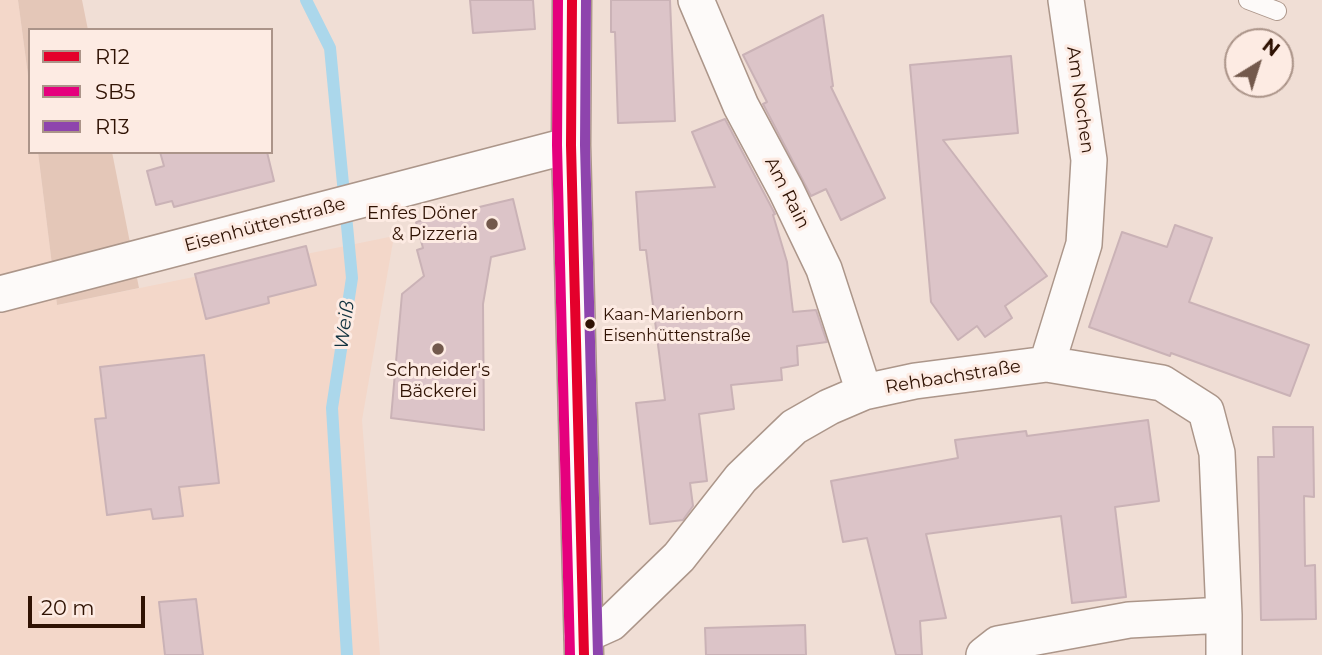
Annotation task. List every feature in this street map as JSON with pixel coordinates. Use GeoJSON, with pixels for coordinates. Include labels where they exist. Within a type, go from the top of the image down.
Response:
{"type":"FeatureCollection","features":[{"type":"Feature","properties":{"kind":"main road"},"geometry":{"type":"LineString","coordinates":[[572,0],[571,145],[583,645]]}},
{"type":"Feature","properties":{"kind":"street","name":"Am Rain"},"geometry":{"type":"LineString","coordinates":[[696,0],[741,106],[824,269],[864,392]]}},
{"type":"Feature","properties":{"kind":"street","name":"Am Nochen"},"geometry":{"type":"LineString","coordinates":[[1047,364],[1084,244],[1089,160],[1066,0]]}},
{"type":"Feature","properties":{"kind":"street","name":"Eisenhüttenstraße"},"geometry":{"type":"LineString","coordinates":[[0,294],[571,145]]}},
{"type":"Feature","properties":{"kind":"street","name":"Rehbachstraße"},"geometry":{"type":"LineString","coordinates":[[583,645],[611,623],[679,557],[741,478],[794,427],[829,407],[864,392],[915,381],[1047,364],[1163,383],[1206,411],[1217,453],[1224,655]]}},
{"type":"Feature","properties":{"kind":"street"},"geometry":{"type":"LineString","coordinates":[[984,655],[998,643],[1129,620],[1224,615]]}},
{"type":"Feature","properties":{"kind":"lane"},"geometry":{"type":"LineString","coordinates":[[1248,0],[1277,11]]}},
{"type":"Feature","properties":{"kind":"shaded area"},"geometry":{"type":"Polygon","coordinates":[[[0,0],[18,0],[28,75],[28,154],[38,154],[57,305],[394,236],[362,420],[380,655],[0,655],[0,0]]]}},
{"type":"Feature","properties":{"kind":"shaded area"},"geometry":{"type":"Polygon","coordinates":[[[18,0],[82,0],[88,28],[28,28],[28,75],[18,0]]]}},
{"type":"Feature","properties":{"kind":"shaded area"},"geometry":{"type":"Polygon","coordinates":[[[38,154],[112,154],[139,288],[57,305],[38,154]]]}},
{"type":"Feature","properties":{"kind":"building"},"geometry":{"type":"Polygon","coordinates":[[[470,0],[533,0],[535,29],[473,33],[470,0]]]}},
{"type":"Feature","properties":{"kind":"building"},"geometry":{"type":"Polygon","coordinates":[[[611,0],[670,0],[675,121],[618,123],[615,32],[611,32],[611,0]]]}},
{"type":"Feature","properties":{"kind":"building"},"geometry":{"type":"Polygon","coordinates":[[[823,15],[831,87],[885,198],[841,220],[826,189],[811,196],[763,104],[767,102],[743,55],[823,15]]]}},
{"type":"Feature","properties":{"kind":"building"},"geometry":{"type":"Polygon","coordinates":[[[1011,56],[1018,133],[943,140],[1047,276],[1005,306],[1012,318],[985,337],[977,326],[958,340],[931,302],[910,65],[1011,56]]]}},
{"type":"Feature","properties":{"kind":"building"},"geometry":{"type":"Polygon","coordinates":[[[725,119],[775,214],[773,215],[787,262],[793,312],[816,310],[827,342],[797,346],[798,365],[781,368],[782,380],[731,385],[734,409],[699,414],[707,481],[690,483],[693,506],[683,520],[650,524],[636,403],[665,400],[646,250],[640,250],[636,192],[715,187],[692,132],[725,119]]]}},
{"type":"Feature","properties":{"kind":"building"},"geometry":{"type":"Polygon","coordinates":[[[161,154],[267,154],[274,181],[174,207],[172,201],[156,205],[147,171],[164,166],[161,154]]]}},
{"type":"Feature","properties":{"kind":"building"},"geometry":{"type":"Polygon","coordinates":[[[513,199],[525,249],[491,257],[483,304],[484,430],[391,418],[402,294],[424,276],[417,250],[423,248],[416,222],[513,199]]]}},
{"type":"Feature","properties":{"kind":"building"},"geometry":{"type":"Polygon","coordinates":[[[1175,225],[1212,238],[1189,302],[1309,345],[1290,396],[1089,327],[1122,232],[1167,247],[1175,225]]]}},
{"type":"Feature","properties":{"kind":"building"},"geometry":{"type":"Polygon","coordinates":[[[306,246],[316,285],[268,297],[269,303],[206,319],[195,274],[306,246]]]}},
{"type":"Feature","properties":{"kind":"building"},"geometry":{"type":"Polygon","coordinates":[[[204,355],[219,483],[179,487],[183,516],[153,519],[151,509],[107,515],[95,419],[106,418],[100,367],[204,355]]]}},
{"type":"Feature","properties":{"kind":"building"},"geometry":{"type":"Polygon","coordinates":[[[1148,420],[1159,501],[1115,507],[1126,597],[1072,603],[1061,516],[926,534],[946,618],[920,621],[922,655],[896,655],[867,538],[843,542],[831,481],[958,458],[955,440],[1026,431],[1027,436],[1148,420]]]}},
{"type":"Feature","properties":{"kind":"building"},"geometry":{"type":"Polygon","coordinates":[[[1273,427],[1313,427],[1314,497],[1304,496],[1305,566],[1315,565],[1316,619],[1261,620],[1258,457],[1274,457],[1273,427]]]}},
{"type":"Feature","properties":{"kind":"building"},"geometry":{"type":"Polygon","coordinates":[[[196,599],[203,655],[165,655],[159,602],[196,599]]]}},
{"type":"Feature","properties":{"kind":"building"},"geometry":{"type":"Polygon","coordinates":[[[805,625],[806,655],[706,655],[705,628],[805,625]]]}},
{"type":"Feature","properties":{"kind":"waterway","name":"Weiß"},"geometry":{"type":"LineString","coordinates":[[306,0],[330,48],[352,278],[332,408],[347,655]]}},
{"type":"Feature","properties":{"kind":"transit line","name":"SB5"},"geometry":{"type":"LineString","coordinates":[[558,0],[557,145],[570,655]]}},
{"type":"Feature","properties":{"kind":"transit line","name":"R12"},"geometry":{"type":"LineString","coordinates":[[572,0],[571,145],[584,655]]}},
{"type":"Feature","properties":{"kind":"transit line","name":"R13"},"geometry":{"type":"LineString","coordinates":[[586,0],[585,145],[598,655]]}},
{"type":"Feature","properties":{"kind":"place","name":"Enfes Döner & Pizzeria"},"geometry":{"type":"Point","coordinates":[492,224]}},
{"type":"Feature","properties":{"kind":"place","name":"Kaan-Marienborn Eisenhüttenstraße"},"geometry":{"type":"Point","coordinates":[590,324]}},
{"type":"Feature","properties":{"kind":"place","name":"Schneider's Bäckerei"},"geometry":{"type":"Point","coordinates":[438,349]}}]}
